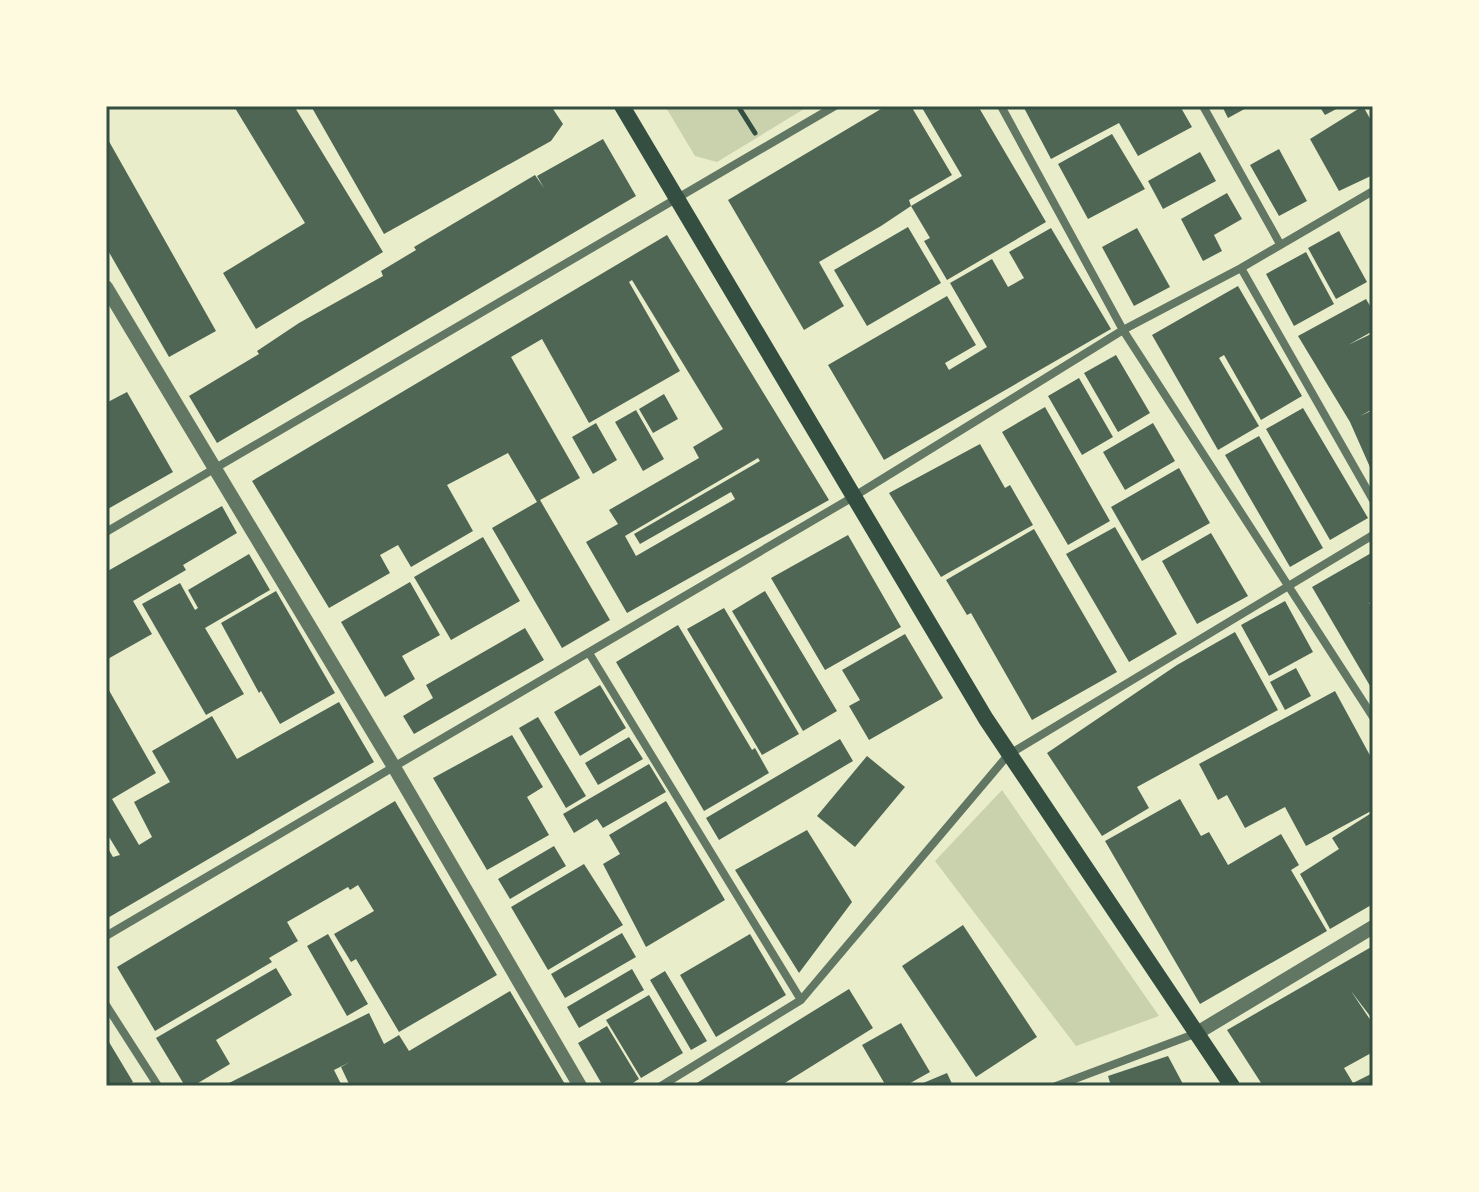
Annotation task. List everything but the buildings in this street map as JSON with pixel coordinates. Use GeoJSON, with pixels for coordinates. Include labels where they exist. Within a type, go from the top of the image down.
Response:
{"type":"FeatureCollection","features":[{"type":"Feature","properties":{"kind":"main road"},"geometry":{"type":"LineString","coordinates":[[622,106],[1008,755],[1232,1086]]}},
{"type":"Feature","properties":{"kind":"street"},"geometry":{"type":"LineString","coordinates":[[106,532],[835,106]]}},
{"type":"Feature","properties":{"kind":"street"},"geometry":{"type":"LineString","coordinates":[[1001,106],[1123,330],[1373,717]]}},
{"type":"Feature","properties":{"kind":"street"},"geometry":{"type":"LineString","coordinates":[[1203,106],[1280,244]]}},
{"type":"Feature","properties":{"kind":"street"},"geometry":{"type":"LineString","coordinates":[[106,936],[853,497],[1123,330],[1241,268],[1373,191]]}},
{"type":"Feature","properties":{"kind":"street"},"geometry":{"type":"LineString","coordinates":[[1241,268],[1373,500]]}},
{"type":"Feature","properties":{"kind":"street"},"geometry":{"type":"LineString","coordinates":[[106,287],[212,469],[394,767],[580,1086]]}},
{"type":"Feature","properties":{"kind":"street"},"geometry":{"type":"LineString","coordinates":[[661,1086],[801,1000],[1008,755],[1373,535]]}},
{"type":"Feature","properties":{"kind":"street"},"geometry":{"type":"LineString","coordinates":[[589,653],[801,1000]]}},
{"type":"Feature","properties":{"kind":"street"},"geometry":{"type":"LineString","coordinates":[[1056,1086],[1197,1033],[1373,927]]}},
{"type":"Feature","properties":{"kind":"street"},"geometry":{"type":"LineString","coordinates":[[106,1005],[158,1086]]}},
{"type":"Feature","properties":{"kind":"path"},"geometry":{"type":"LineString","coordinates":[[738,106],[758,137]]}},
{"type":"Feature","properties":{"kind":"green space"},"geometry":{"type":"Polygon","coordinates":[[[665,106],[809,106],[717,162],[695,156],[665,106]]]}},
{"type":"Feature","properties":{"kind":"green space"},"geometry":{"type":"Polygon","coordinates":[[[1002,790],[1159,1016],[1076,1046],[935,861],[1002,790]]]}}]}
